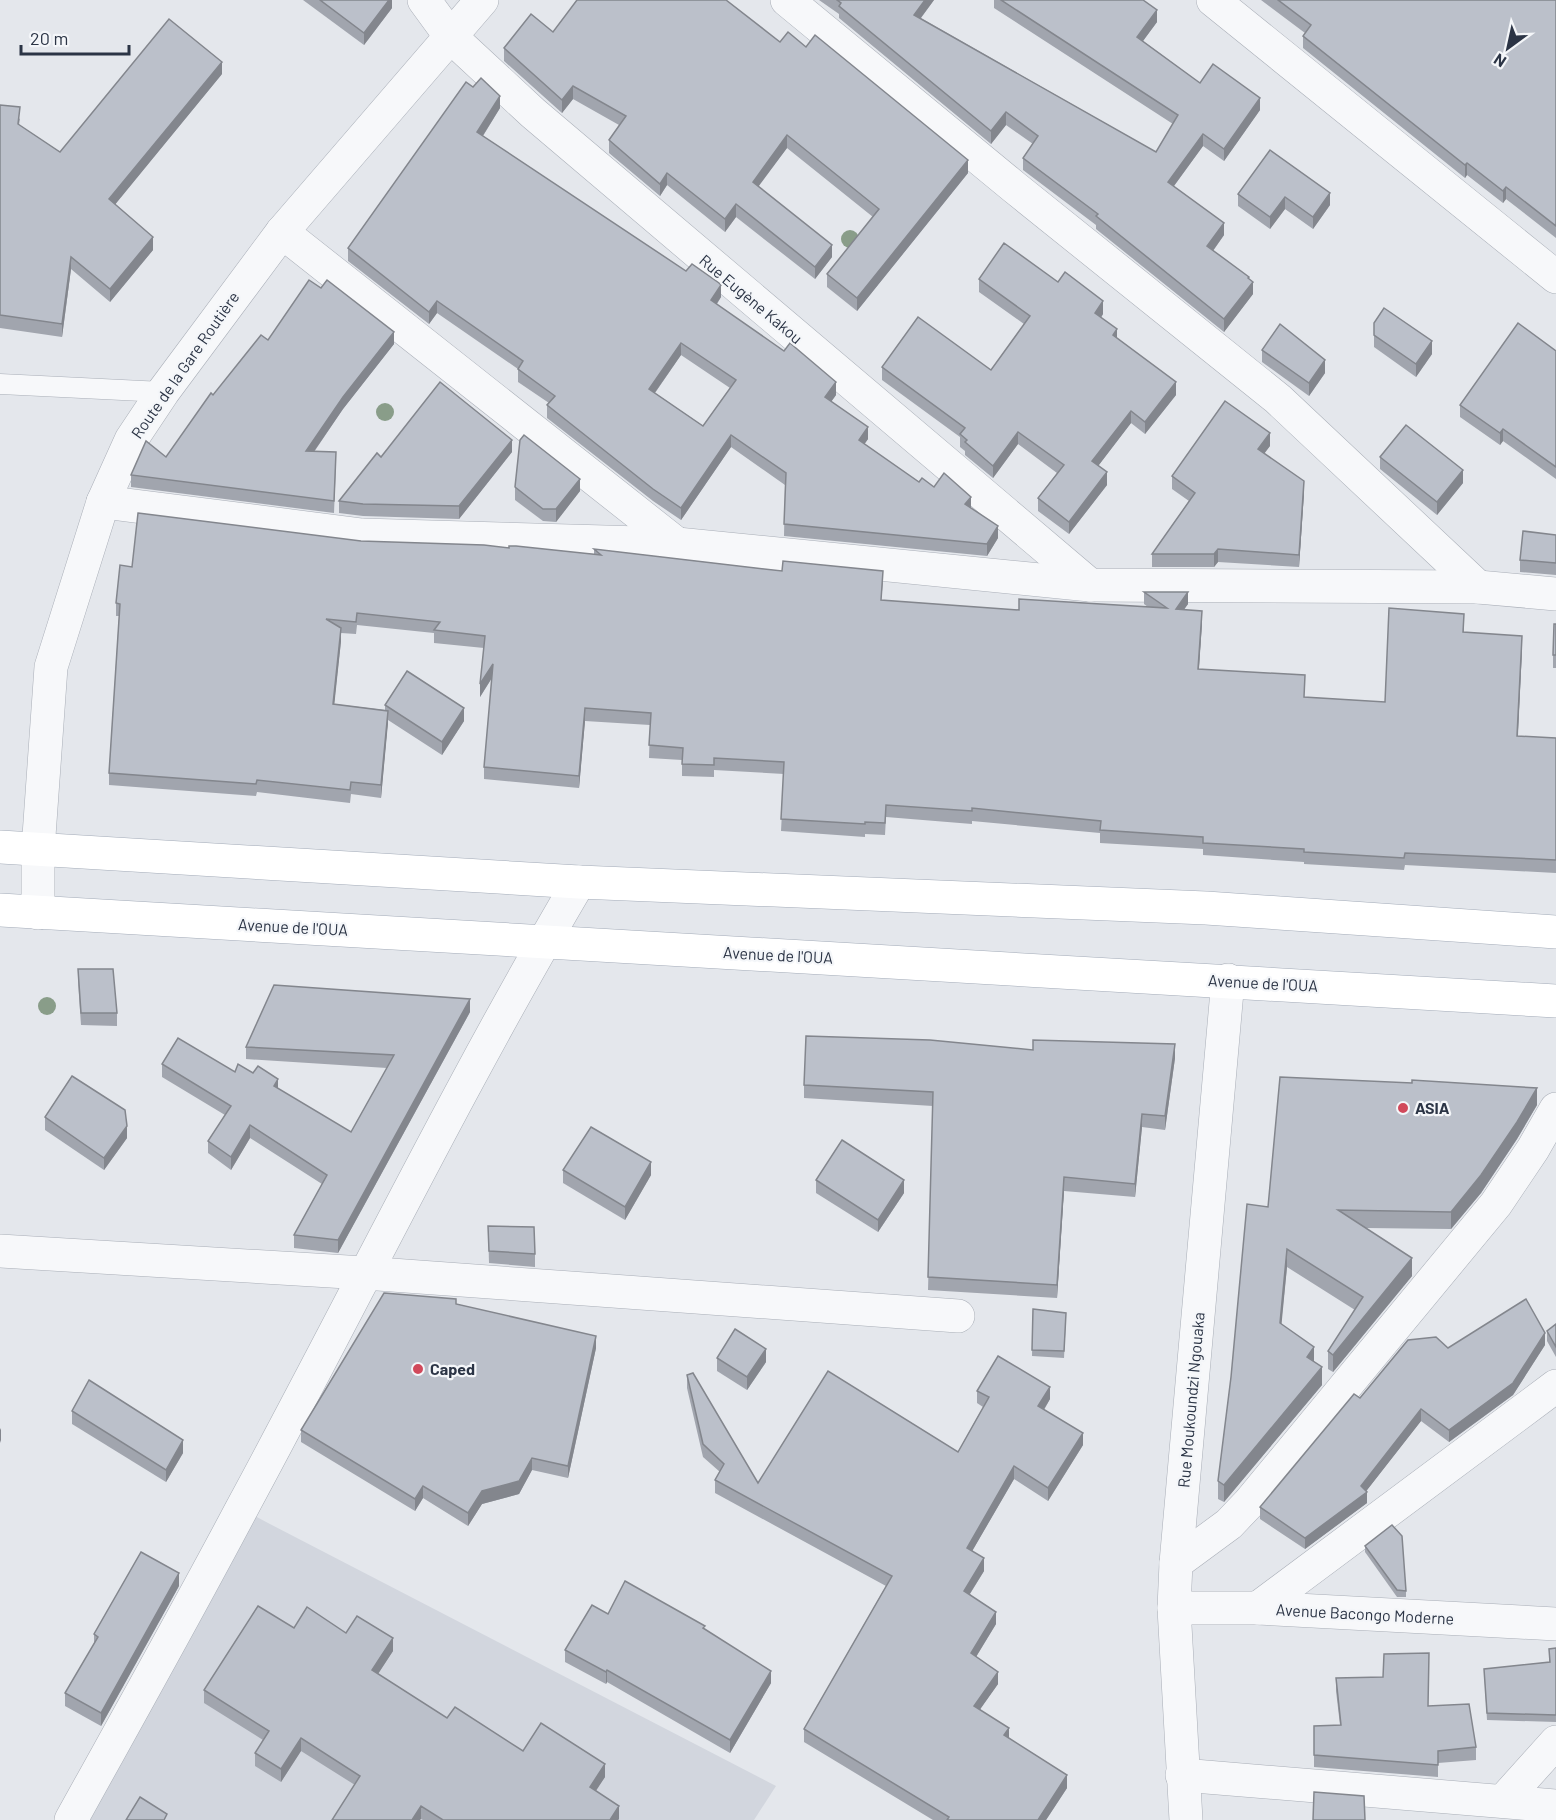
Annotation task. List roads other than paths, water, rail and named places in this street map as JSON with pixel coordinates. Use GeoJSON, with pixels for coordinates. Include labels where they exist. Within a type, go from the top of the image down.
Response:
{"type":"FeatureCollection","features":[{"type":"Feature","properties":{"kind":"main road"},"geometry":{"type":"LineString","coordinates":[[0,847],[579,882],[1206,908],[1556,932]]}},
{"type":"Feature","properties":{"kind":"main road","name":"Avenue de l'OUA"},"geometry":{"type":"LineString","coordinates":[[0,910],[1228,980],[1556,1001]]}},
{"type":"Feature","properties":{"kind":"street","name":"Rue Eugène Kakou"},"geometry":{"type":"LineString","coordinates":[[424,0],[451,37],[533,113],[1090,585]]}},
{"type":"Feature","properties":{"kind":"street","name":"Route de la Gare Routière"},"geometry":{"type":"LineString","coordinates":[[38,913],[38,850],[51,667],[103,502],[131,440],[163,392],[282,232],[482,0]]}},
{"type":"Feature","properties":{"kind":"street"},"geometry":{"type":"LineString","coordinates":[[787,0],[1014,187],[1278,399],[1478,587]]}},
{"type":"Feature","properties":{"kind":"street"},"geometry":{"type":"LineString","coordinates":[[1213,0],[1556,277]]}},
{"type":"Feature","properties":{"kind":"street"},"geometry":{"type":"LineString","coordinates":[[282,232],[677,544]]}},
{"type":"Feature","properties":{"kind":"street"},"geometry":{"type":"LineString","coordinates":[[103,502],[362,535],[677,544],[1090,585],[1478,587],[1556,594]]}},
{"type":"Feature","properties":{"kind":"street"},"geometry":{"type":"LineString","coordinates":[[71,1820],[242,1509],[364,1274],[544,941],[579,882]]}},
{"type":"Feature","properties":{"kind":"street","name":"Rue Moukoundzi Ngouaka"},"geometry":{"type":"LineString","coordinates":[[1186,1820],[1174,1608],[1176,1563],[1228,980]]}},
{"type":"Feature","properties":{"kind":"street"},"geometry":{"type":"LineString","coordinates":[[1176,1563],[1229,1524],[1249,1503],[1496,1204],[1533,1149],[1556,1109]]}},
{"type":"Feature","properties":{"kind":"street"},"geometry":{"type":"LineString","coordinates":[[0,1251],[958,1316]]}},
{"type":"Feature","properties":{"kind":"street"},"geometry":{"type":"LineString","coordinates":[[1257,1608],[1556,1386]]}},
{"type":"Feature","properties":{"kind":"street","name":"Avenue Bacongo Moderne"},"geometry":{"type":"LineString","coordinates":[[1174,1608],[1257,1608],[1556,1624]]}},
{"type":"Feature","properties":{"kind":"street"},"geometry":{"type":"LineString","coordinates":[[1503,1801],[1556,1742]]}},
{"type":"Feature","properties":{"kind":"street"},"geometry":{"type":"LineString","coordinates":[[1182,1775],[1556,1806]]}},
{"type":"Feature","properties":{"kind":"lane"},"geometry":{"type":"LineString","coordinates":[[0,384],[163,392]]}},
{"type":"Feature","properties":{"kind":"place","name":"ASIA"},"geometry":{"type":"Point","coordinates":[1403,1108]}},
{"type":"Feature","properties":{"kind":"place","name":"Caped"},"geometry":{"type":"Point","coordinates":[418,1369]}}]}
